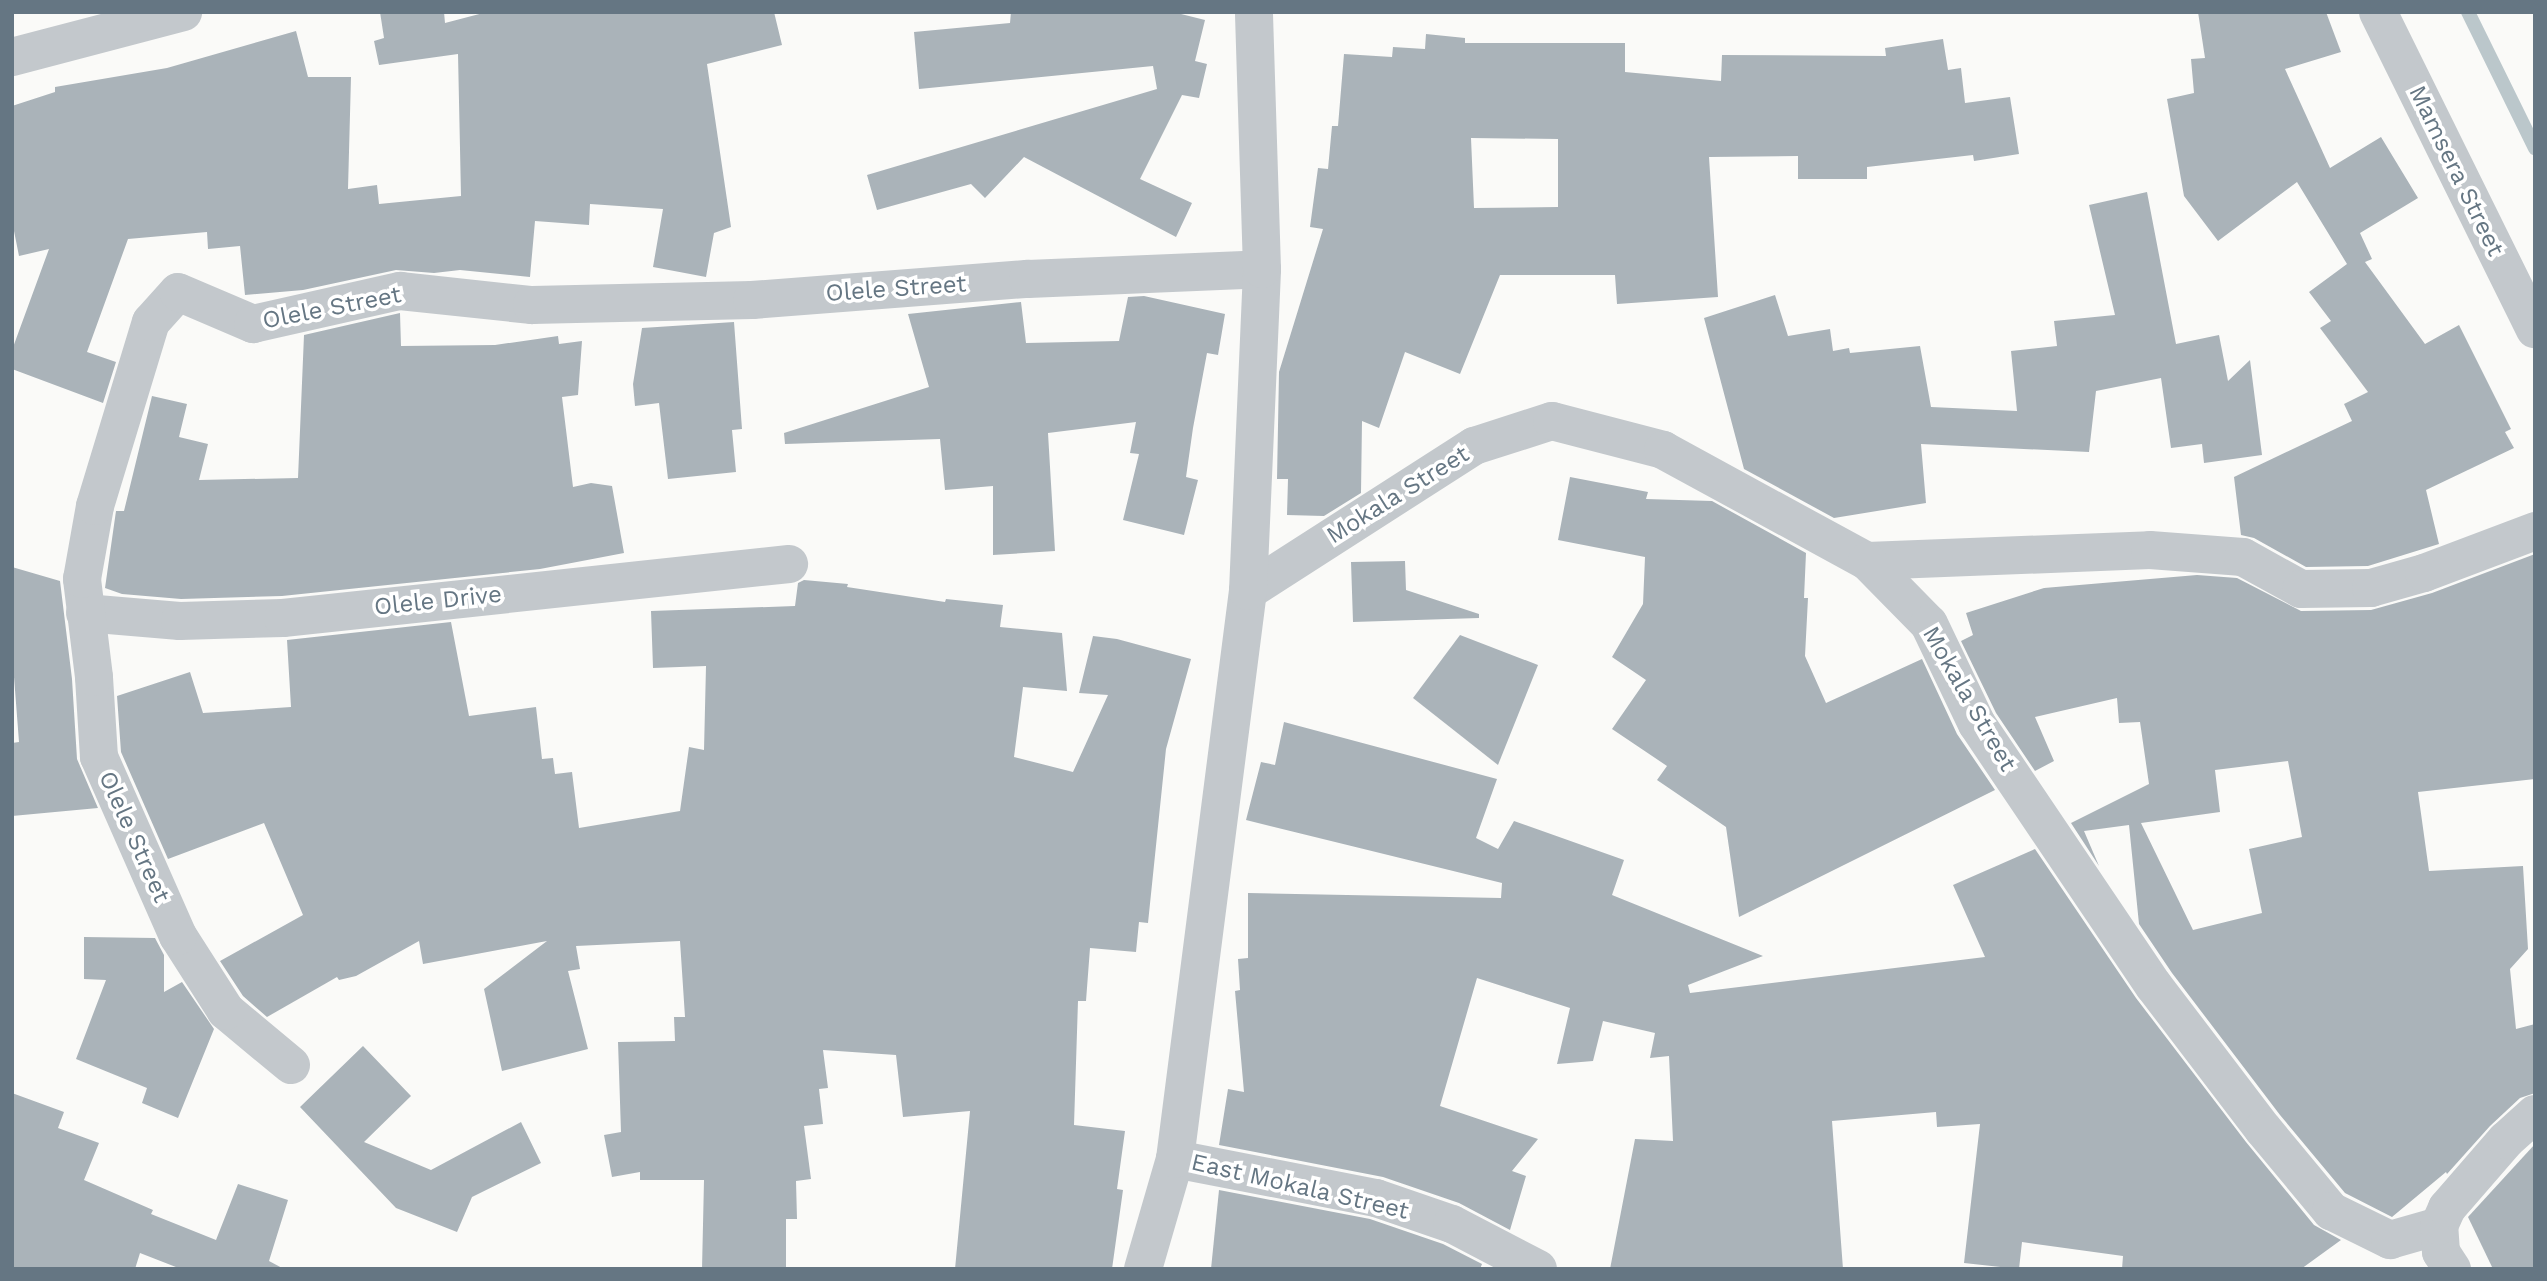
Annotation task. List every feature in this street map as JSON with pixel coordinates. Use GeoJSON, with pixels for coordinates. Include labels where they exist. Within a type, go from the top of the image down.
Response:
{"type":"FeatureCollection","features":[{"type":"Feature","properties":{"kind":"street"},"geometry":{"type":"LineString","coordinates":[[12,57],[183,12]]}},
{"type":"Feature","properties":{"kind":"street"},"geometry":{"type":"LineString","coordinates":[[1143,1269],[1175,1159],[1248,591],[1262,269],[1254,12]]}},
{"type":"Feature","properties":{"kind":"street","name":"Mamsera Street"},"geometry":{"type":"LineString","coordinates":[[2378,12],[2535,329]]}},
{"type":"Feature","properties":{"kind":"street","name":"Olele Street"},"geometry":{"type":"LineString","coordinates":[[291,1065],[226,1011],[178,936],[99,757],[94,677],[82,579],[95,506],[151,322],[178,292],[253,324],[400,291],[532,305],[752,300],[1028,279],[1262,269]]}},
{"type":"Feature","properties":{"kind":"street","name":"Mokala Street"},"geometry":{"type":"LineString","coordinates":[[1248,591],[1474,446],[1552,421],[1663,450],[1867,561],[1929,624],[1977,724],[2154,986],[2263,1129],[2332,1211],[2390,1240],[2439,1226]]}},
{"type":"Feature","properties":{"kind":"street"},"geometry":{"type":"LineString","coordinates":[[1867,561],[2150,550],[2243,557],[2301,589],[2371,589],[2424,573],[2535,531]]}},
{"type":"Feature","properties":{"kind":"street","name":"Olele Drive"},"geometry":{"type":"LineString","coordinates":[[85,613],[180,621],[283,618],[789,564]]}},
{"type":"Feature","properties":{"kind":"street"},"geometry":{"type":"LineString","coordinates":[[2452,1269],[2441,1252],[2439,1226],[2456,1199],[2506,1140],[2535,1114]]}},
{"type":"Feature","properties":{"kind":"street","name":"East Mokala Street"},"geometry":{"type":"LineString","coordinates":[[1175,1159],[1376,1198],[1452,1224],[1538,1269]]}},
{"type":"Feature","properties":{"kind":"building"},"geometry":{"type":"Polygon","coordinates":[[[380,12],[444,12],[445,23],[487,12],[774,12],[782,45],[707,64],[731,227],[714,233],[706,277],[653,267],[663,209],[590,204],[589,225],[535,221],[530,277],[460,270],[434,273],[396,270],[303,290],[245,295],[240,246],[208,249],[207,232],[128,239],[87,352],[116,362],[103,403],[12,369],[12,350],[49,249],[19,256],[12,221],[12,106],[55,92],[55,87],[167,68],[296,31],[308,77],[351,77],[348,189],[377,185],[379,204],[461,196],[458,54],[379,65],[374,41],[384,38],[380,12]]]}},
{"type":"Feature","properties":{"kind":"building"},"geometry":{"type":"Polygon","coordinates":[[[1011,12],[1173,12],[1205,20],[1195,61],[1207,64],[1199,98],[1182,95],[1140,179],[1192,203],[1176,237],[1024,157],[985,198],[971,184],[877,210],[867,175],[1157,89],[1153,66],[919,89],[914,32],[1010,23],[1011,12]]]}},
{"type":"Feature","properties":{"kind":"building"},"geometry":{"type":"Polygon","coordinates":[[[2198,12],[2326,12],[2341,52],[2285,69],[2330,168],[2381,137],[2418,198],[2360,233],[2372,259],[2365,262],[2425,344],[2459,325],[2511,429],[2505,432],[2514,448],[2426,490],[2439,544],[2368,566],[2306,567],[2254,538],[2241,535],[2234,477],[2352,421],[2344,404],[2368,392],[2320,328],[2331,321],[2309,292],[2347,264],[2297,182],[2218,241],[2184,196],[2167,99],[2194,93],[2191,59],[2205,58],[2198,12]]]}},
{"type":"Feature","properties":{"kind":"building"},"geometry":{"type":"Polygon","coordinates":[[[1426,34],[1465,38],[1465,43],[1625,43],[1625,72],[1721,81],[1722,55],[1886,56],[1885,48],[1943,39],[1948,70],[1961,68],[1965,103],[2010,97],[2019,154],[1974,161],[1973,155],[1867,167],[1867,179],[1798,179],[1798,156],[1709,157],[1718,297],[1617,304],[1615,275],[1500,275],[1460,374],[1405,352],[1379,428],[1362,421],[1361,493],[1324,516],[1287,515],[1288,479],[1277,479],[1279,372],[1323,229],[1310,227],[1318,168],[1328,169],[1332,126],[1338,126],[1344,54],[1392,57],[1393,47],[1425,49],[1426,34]],[[1471,138],[1474,208],[1558,207],[1558,139],[1471,138]]]}},
{"type":"Feature","properties":{"kind":"building"},"geometry":{"type":"Polygon","coordinates":[[[2147,192],[2176,344],[2219,335],[2228,381],[2250,360],[2262,455],[2204,463],[2202,444],[2171,448],[2161,378],[2096,391],[2089,452],[1921,444],[1926,503],[1834,518],[1744,469],[1704,318],[1775,295],[1788,336],[1830,329],[1833,351],[1849,348],[1850,353],[1920,346],[1931,407],[2017,411],[2011,351],[2057,346],[2054,321],[2115,315],[2089,205],[2147,192]]]}},
{"type":"Feature","properties":{"kind":"building"},"geometry":{"type":"Polygon","coordinates":[[[1144,296],[1225,314],[1218,355],[1207,353],[1193,428],[1186,477],[1198,480],[1184,535],[1123,520],[1139,454],[1130,453],[1136,422],[1048,433],[1055,551],[993,555],[993,486],[945,490],[940,439],[785,444],[784,433],[929,387],[908,314],[1021,302],[1026,343],[1119,341],[1128,297],[1144,296]]]}},
{"type":"Feature","properties":{"kind":"building"},"geometry":{"type":"Polygon","coordinates":[[[400,313],[401,346],[495,345],[558,336],[559,344],[582,341],[578,395],[562,397],[573,487],[591,483],[612,486],[624,553],[540,569],[282,596],[181,599],[122,594],[105,588],[116,511],[124,511],[152,396],[187,404],[179,437],[208,444],[199,480],[298,478],[304,335],[400,313]]]}},
{"type":"Feature","properties":{"kind":"building"},"geometry":{"type":"Polygon","coordinates":[[[734,322],[742,429],[732,430],[736,472],[668,479],[659,403],[635,406],[633,384],[642,328],[734,322]]]}},
{"type":"Feature","properties":{"kind":"building"},"geometry":{"type":"Polygon","coordinates":[[[1570,477],[1648,492],[1646,499],[1712,501],[1806,553],[1804,598],[1808,598],[1805,656],[1826,703],[1922,659],[1957,734],[1995,790],[1739,917],[1726,827],[1657,780],[1667,766],[1612,729],[1646,680],[1612,657],[1643,604],[1645,557],[1558,540],[1570,477]]]}},
{"type":"Feature","properties":{"kind":"building"},"geometry":{"type":"Polygon","coordinates":[[[2535,554],[2535,779],[2418,792],[2429,871],[2523,866],[2528,949],[2510,969],[2516,1029],[2535,1024],[2535,1093],[2520,1098],[2490,1126],[2447,1174],[2446,1172],[2392,1217],[2345,1193],[2280,1115],[2172,973],[2139,924],[2129,825],[2084,831],[2099,866],[2071,823],[2149,784],[2140,722],[2119,723],[2117,698],[2035,717],[2054,761],[2035,771],[1996,713],[1961,641],[1973,635],[1966,613],[2044,588],[2197,575],[2237,578],[2301,611],[2371,610],[2432,593],[2535,554]],[[2288,761],[2215,770],[2220,812],[2141,823],[2193,930],[2262,913],[2249,849],[2302,837],[2288,761]]]}},
{"type":"Feature","properties":{"kind":"building"},"geometry":{"type":"Polygon","coordinates":[[[1405,561],[1406,590],[1479,614],[1479,618],[1353,622],[1351,562],[1405,561]]]}},
{"type":"Feature","properties":{"kind":"building"},"geometry":{"type":"Polygon","coordinates":[[[12,567],[60,581],[72,679],[77,759],[98,808],[12,816],[12,743],[19,742],[12,651],[12,567]]]}},
{"type":"Feature","properties":{"kind":"building"},"geometry":{"type":"Polygon","coordinates":[[[804,580],[848,584],[847,587],[945,602],[946,599],[1003,605],[1000,627],[1062,633],[1067,691],[1023,687],[1014,757],[1073,772],[1108,695],[1079,693],[1093,636],[1117,639],[1191,659],[1166,749],[1148,923],[1139,922],[1136,952],[1090,948],[1086,1001],[1078,1001],[1074,1125],[1125,1131],[1117,1189],[1123,1190],[1112,1269],[955,1269],[970,1111],[903,1117],[896,1055],[823,1050],[828,1088],[819,1089],[823,1124],[804,1126],[811,1179],[796,1181],[797,1219],[786,1219],[786,1269],[702,1269],[704,1180],[640,1180],[640,1172],[612,1177],[604,1135],[621,1132],[618,1042],[675,1041],[674,1017],[685,1017],[680,941],[576,946],[580,969],[568,971],[588,1049],[502,1071],[484,989],[547,941],[423,964],[419,941],[356,976],[339,980],[337,977],[267,1017],[243,996],[220,961],[303,915],[264,823],[168,859],[121,752],[117,696],[190,672],[203,713],[291,707],[287,640],[451,622],[469,716],[536,707],[542,759],[553,758],[555,774],[572,772],[579,828],[680,811],[689,747],[704,750],[706,666],[653,668],[651,611],[795,606],[798,583],[804,580]]]}},
{"type":"Feature","properties":{"kind":"building"},"geometry":{"type":"Polygon","coordinates":[[[1460,635],[1538,665],[1498,765],[1413,698],[1460,635]]]}},
{"type":"Feature","properties":{"kind":"building"},"geometry":{"type":"Polygon","coordinates":[[[1284,722],[1497,779],[1476,838],[1498,849],[1514,821],[1624,860],[1612,895],[1763,956],[1688,985],[1690,993],[1985,957],[1953,885],[2035,849],[2136,998],[2246,1142],[2314,1225],[2341,1240],[2301,1269],[2122,1269],[2123,1256],[2022,1242],[2019,1269],[1964,1263],[1980,1124],[1937,1127],[1936,1112],[1832,1121],[1843,1269],[1610,1269],[1635,1139],[1673,1141],[1669,1056],[1650,1058],[1655,1033],[1603,1021],[1593,1061],[1557,1064],[1570,1008],[1477,978],[1440,1106],[1538,1139],[1512,1171],[1526,1176],[1510,1230],[1459,1203],[1383,1177],[1219,1145],[1228,1089],[1244,1092],[1235,991],[1240,990],[1238,959],[1248,958],[1248,893],[1501,898],[1502,883],[1246,820],[1261,762],[1275,765],[1284,722]]]}},
{"type":"Feature","properties":{"kind":"building"},"geometry":{"type":"Polygon","coordinates":[[[84,937],[155,938],[164,955],[164,992],[182,982],[214,1029],[178,1118],[142,1103],[147,1088],[76,1059],[106,980],[84,979],[84,937]]]}},
{"type":"Feature","properties":{"kind":"building"},"geometry":{"type":"Polygon","coordinates":[[[363,1046],[411,1096],[364,1142],[431,1170],[521,1122],[541,1163],[472,1197],[457,1232],[396,1208],[300,1107],[363,1046]]]}},
{"type":"Feature","properties":{"kind":"building"},"geometry":{"type":"Polygon","coordinates":[[[12,1093],[64,1112],[58,1128],[99,1143],[84,1180],[153,1210],[151,1214],[216,1240],[238,1184],[288,1200],[269,1261],[284,1269],[181,1269],[140,1253],[135,1269],[12,1269],[12,1093]]]}},
{"type":"Feature","properties":{"kind":"building"},"geometry":{"type":"Polygon","coordinates":[[[2535,1144],[2535,1269],[2493,1269],[2468,1217],[2535,1144]]]}},
{"type":"Feature","properties":{"kind":"building"},"geometry":{"type":"Polygon","coordinates":[[[1219,1190],[1370,1219],[1443,1244],[1482,1264],[1480,1269],[1211,1269],[1219,1190]]]}},
{"type":"Feature","properties":{"kind":"waterway"},"geometry":{"type":"LineString","coordinates":[[2468,12],[2535,148]]}}]}
